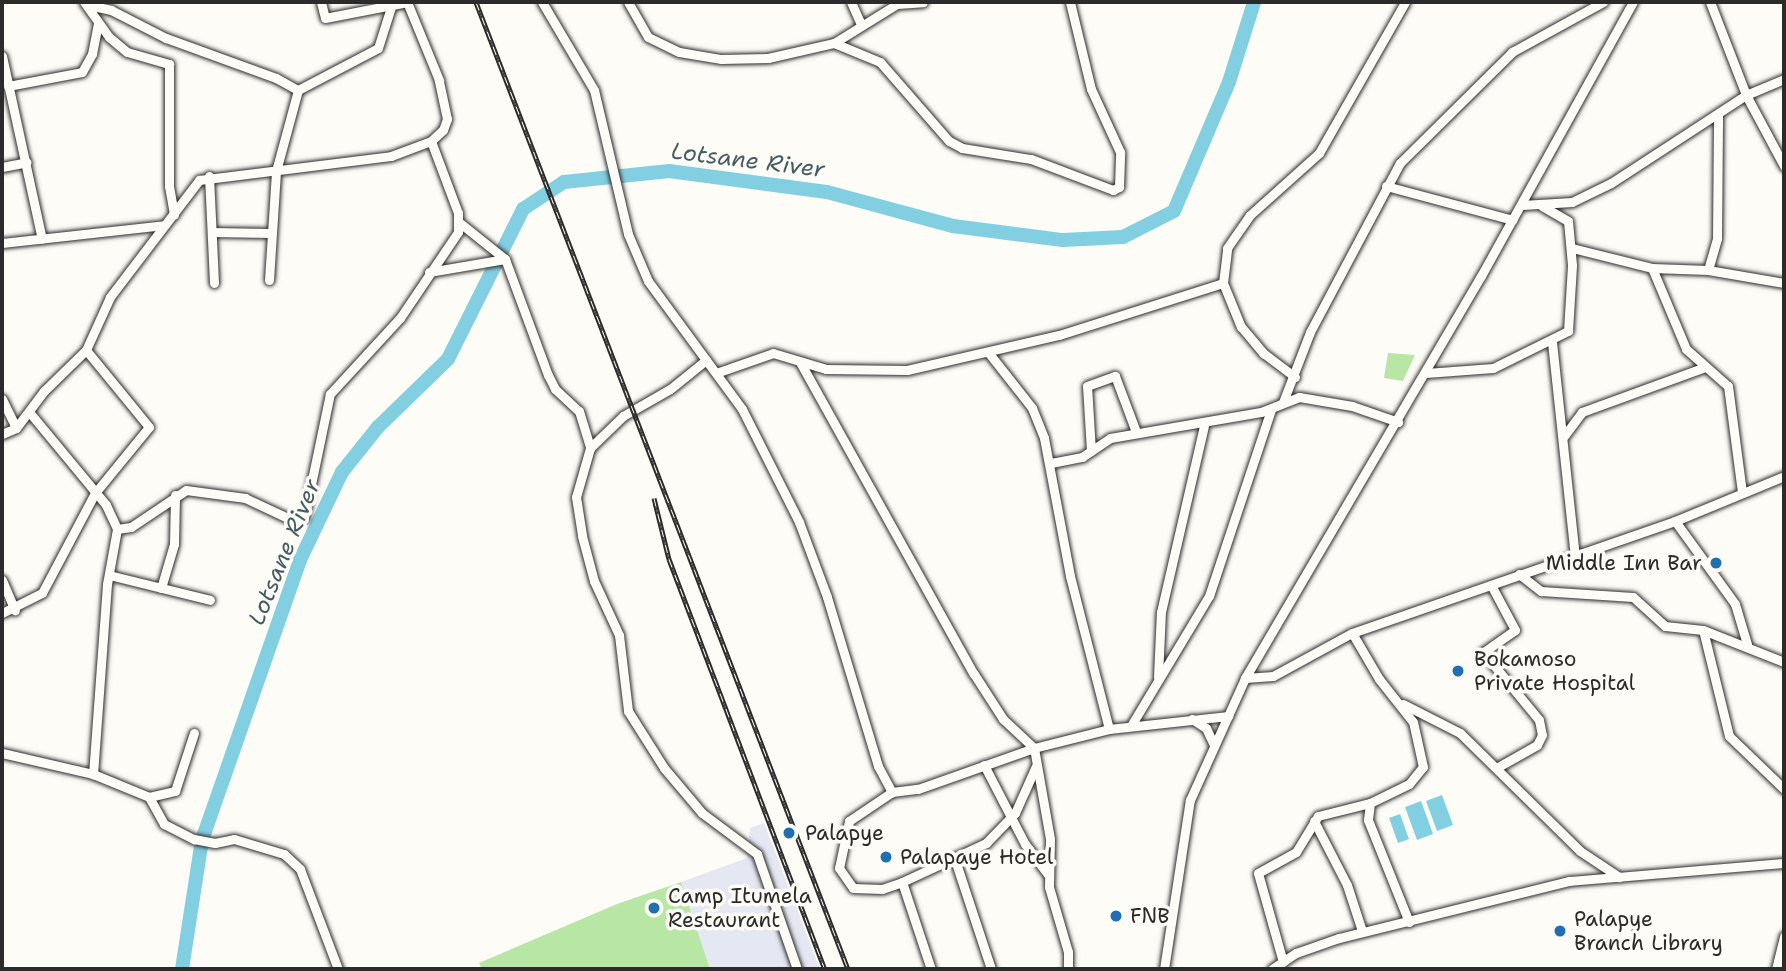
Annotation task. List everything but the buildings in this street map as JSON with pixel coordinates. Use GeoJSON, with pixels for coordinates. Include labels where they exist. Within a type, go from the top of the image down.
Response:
{"type":"FeatureCollection","features":[{"type":"Feature","properties":{"kind":"street"},"geometry":{"type":"LineString","coordinates":[[2,434],[16,428],[30,413],[44,391],[86,350],[110,297],[199,180],[209,176],[276,171],[391,156],[431,141],[443,130],[445,107],[429,53],[407,2],[326,18],[321,2]]}},
{"type":"Feature","properties":{"kind":"street"},"geometry":{"type":"LineString","coordinates":[[542,2],[588,74],[608,144],[620,200],[648,281],[749,421],[799,522],[827,597],[878,766],[892,792]]}},
{"type":"Feature","properties":{"kind":"street"},"geometry":{"type":"LineString","coordinates":[[628,2],[648,37],[698,57],[768,58],[834,43],[897,4],[923,2]]}},
{"type":"Feature","properties":{"kind":"street"},"geometry":{"type":"LineString","coordinates":[[851,2],[861,24]]}},
{"type":"Feature","properties":{"kind":"street"},"geometry":{"type":"LineString","coordinates":[[834,43],[880,62],[949,141],[1031,159],[1114,190],[1119,187],[1120,152],[1091,89],[1070,2]]}},
{"type":"Feature","properties":{"kind":"street"},"geometry":{"type":"LineString","coordinates":[[1295,377],[1254,345],[1227,299],[1223,283],[1227,248],[1250,215],[1319,153],[1405,2]]}},
{"type":"Feature","properties":{"kind":"street"},"geometry":{"type":"LineString","coordinates":[[1283,402],[1295,377],[1310,332],[1386,186],[1426,134],[1506,57],[1603,2]]}},
{"type":"Feature","properties":{"kind":"street"},"geometry":{"type":"LineString","coordinates":[[1164,969],[1186,812],[1245,678],[1398,422],[1514,220],[1633,2]]}},
{"type":"Feature","properties":{"kind":"street"},"geometry":{"type":"LineString","coordinates":[[1710,2],[1746,95],[1784,166]]}},
{"type":"Feature","properties":{"kind":"street"},"geometry":{"type":"LineString","coordinates":[[86,4],[111,6],[166,38],[276,78],[298,90]]}},
{"type":"Feature","properties":{"kind":"street"},"geometry":{"type":"LineString","coordinates":[[86,4],[98,24],[127,52],[169,64],[169,186],[174,215]]}},
{"type":"Feature","properties":{"kind":"street"},"geometry":{"type":"LineString","coordinates":[[269,280],[276,171],[298,90],[378,48],[391,7]]}},
{"type":"Feature","properties":{"kind":"street"},"geometry":{"type":"LineString","coordinates":[[8,86],[82,72],[92,54],[98,24]]}},
{"type":"Feature","properties":{"kind":"street"},"geometry":{"type":"LineString","coordinates":[[2,58],[43,239]]}},
{"type":"Feature","properties":{"kind":"street"},"geometry":{"type":"LineString","coordinates":[[1522,205],[1572,202],[1718,117],[1746,95],[1784,79]]}},
{"type":"Feature","properties":{"kind":"street"},"geometry":{"type":"LineString","coordinates":[[1708,270],[1717,239],[1718,117]]}},
{"type":"Feature","properties":{"kind":"street"},"geometry":{"type":"LineString","coordinates":[[431,141],[460,223],[505,260],[548,375],[555,389],[579,411],[590,448]]}},
{"type":"Feature","properties":{"kind":"street"},"geometry":{"type":"LineString","coordinates":[[2,167],[27,162]]}},
{"type":"Feature","properties":{"kind":"street"},"geometry":{"type":"LineString","coordinates":[[209,176],[214,283]]}},
{"type":"Feature","properties":{"kind":"street"},"geometry":{"type":"LineString","coordinates":[[1386,186],[1514,220]]}},
{"type":"Feature","properties":{"kind":"street"},"geometry":{"type":"LineString","coordinates":[[1426,373],[1493,368],[1552,342],[1568,331],[1571,316],[1572,248],[1568,221],[1572,202]]}},
{"type":"Feature","properties":{"kind":"street"},"geometry":{"type":"LineString","coordinates":[[1541,205],[1568,221]]}},
{"type":"Feature","properties":{"kind":"street"},"geometry":{"type":"LineString","coordinates":[[117,529],[131,527],[176,493],[186,490],[245,498],[300,521],[330,394],[400,318],[460,223]]}},
{"type":"Feature","properties":{"kind":"street"},"geometry":{"type":"LineString","coordinates":[[2,243],[164,225]]}},
{"type":"Feature","properties":{"kind":"street"},"geometry":{"type":"LineString","coordinates":[[212,232],[270,233]]}},
{"type":"Feature","properties":{"kind":"street"},"geometry":{"type":"LineString","coordinates":[[1572,248],[1652,268],[1708,270],[1784,283]]}},
{"type":"Feature","properties":{"kind":"street"},"geometry":{"type":"LineString","coordinates":[[429,272],[505,260]]}},
{"type":"Feature","properties":{"kind":"street"},"geometry":{"type":"LineString","coordinates":[[1652,268],[1686,349],[1705,367],[1725,380],[1731,394],[1742,493]]}},
{"type":"Feature","properties":{"kind":"street"},"geometry":{"type":"LineString","coordinates":[[716,373],[765,354],[826,369],[886,372],[1059,335],[1223,283]]}},
{"type":"Feature","properties":{"kind":"street"},"geometry":{"type":"LineString","coordinates":[[1552,342],[1575,556]]}},
{"type":"Feature","properties":{"kind":"street"},"geometry":{"type":"LineString","coordinates":[[2,613],[15,610],[42,593],[95,493],[149,423],[86,350]]}},
{"type":"Feature","properties":{"kind":"street"},"geometry":{"type":"LineString","coordinates":[[988,352],[1032,408],[1051,463],[1070,576],[1109,729]]}},
{"type":"Feature","properties":{"kind":"street"},"geometry":{"type":"LineString","coordinates":[[706,360],[670,390],[623,416],[590,448],[576,497],[594,581],[619,635],[628,712],[664,768],[702,813],[757,854],[797,969]]}},
{"type":"Feature","properties":{"kind":"street"},"geometry":{"type":"LineString","coordinates":[[800,362],[974,674],[1003,719],[1034,748],[1049,839],[1048,874],[1068,952],[1068,969]]}},
{"type":"Feature","properties":{"kind":"street"},"geometry":{"type":"LineString","coordinates":[[1564,436],[1582,412],[1705,367]]}},
{"type":"Feature","properties":{"kind":"street"},"geometry":{"type":"LineString","coordinates":[[1091,451],[1083,392],[1087,386],[1115,376],[1136,432]]}},
{"type":"Feature","properties":{"kind":"street"},"geometry":{"type":"LineString","coordinates":[[2,398],[16,428]]}},
{"type":"Feature","properties":{"kind":"street"},"geometry":{"type":"LineString","coordinates":[[1051,463],[1091,451],[1110,438],[1271,410],[1283,402],[1319,399],[1398,422]]}},
{"type":"Feature","properties":{"kind":"street"},"geometry":{"type":"LineString","coordinates":[[1132,724],[1209,596],[1271,410]]}},
{"type":"Feature","properties":{"kind":"street"},"geometry":{"type":"LineString","coordinates":[[30,413],[95,493],[117,529],[109,575],[93,774]]}},
{"type":"Feature","properties":{"kind":"street"},"geometry":{"type":"LineString","coordinates":[[1158,677],[1161,612],[1205,422]]}},
{"type":"Feature","properties":{"kind":"street"},"geometry":{"type":"LineString","coordinates":[[1245,678],[1273,676],[1352,633],[1675,521],[1784,476]]}},
{"type":"Feature","properties":{"kind":"street"},"geometry":{"type":"LineString","coordinates":[[161,588],[174,544],[176,493]]}},
{"type":"Feature","properties":{"kind":"street"},"geometry":{"type":"LineString","coordinates":[[1675,521],[1735,604],[1748,644]]}},
{"type":"Feature","properties":{"kind":"street"},"geometry":{"type":"LineString","coordinates":[[1519,574],[1541,591],[1633,597],[1658,623],[1678,630],[1703,630],[1748,644],[1784,662]]}},
{"type":"Feature","properties":{"kind":"street"},"geometry":{"type":"LineString","coordinates":[[109,575],[210,600]]}},
{"type":"Feature","properties":{"kind":"street"},"geometry":{"type":"LineString","coordinates":[[2,580],[15,610]]}},
{"type":"Feature","properties":{"kind":"street"},"geometry":{"type":"LineString","coordinates":[[1492,585],[1515,630],[1483,652],[1539,720],[1542,735],[1537,745],[1498,767]]}},
{"type":"Feature","properties":{"kind":"street"},"geometry":{"type":"LineString","coordinates":[[1703,630],[1729,736],[1784,789]]}},
{"type":"Feature","properties":{"kind":"street"},"geometry":{"type":"LineString","coordinates":[[1283,962],[1256,876],[1296,852],[1314,821],[1349,805],[1370,803],[1420,775],[1423,767],[1413,722],[1379,680],[1352,633]]}},
{"type":"Feature","properties":{"kind":"street"},"geometry":{"type":"LineString","coordinates":[[1401,704],[1460,733],[1498,767],[1580,851],[1619,877]]}},
{"type":"Feature","properties":{"kind":"street"},"geometry":{"type":"LineString","coordinates":[[1036,765],[1012,817],[1000,832],[955,860],[902,883],[872,890],[853,888],[839,868],[849,821],[892,792],[918,789],[1034,748],[1109,729],[1132,724],[1228,716]]}},
{"type":"Feature","properties":{"kind":"street"},"geometry":{"type":"LineString","coordinates":[[1190,718],[1206,728],[1214,745]]}},
{"type":"Feature","properties":{"kind":"street"},"geometry":{"type":"LineString","coordinates":[[2,752],[93,774],[149,797],[175,791],[194,733]]}},
{"type":"Feature","properties":{"kind":"street"},"geometry":{"type":"LineString","coordinates":[[984,765],[1012,817],[1048,874]]}},
{"type":"Feature","properties":{"kind":"street"},"geometry":{"type":"LineString","coordinates":[[149,797],[164,824],[194,839],[215,843],[234,838],[284,854],[300,869],[338,969]]}},
{"type":"Feature","properties":{"kind":"street"},"geometry":{"type":"LineString","coordinates":[[1370,803],[1368,820],[1409,922]]}},
{"type":"Feature","properties":{"kind":"street"},"geometry":{"type":"LineString","coordinates":[[1314,821],[1347,885],[1362,932]]}},
{"type":"Feature","properties":{"kind":"street"},"geometry":{"type":"LineString","coordinates":[[955,860],[991,969]]}},
{"type":"Feature","properties":{"kind":"street"},"geometry":{"type":"LineString","coordinates":[[1272,969],[1283,962],[1362,932],[1569,881],[1784,863]]}},
{"type":"Feature","properties":{"kind":"street"},"geometry":{"type":"LineString","coordinates":[[902,883],[931,969]]}},
{"type":"Feature","properties":{"kind":"street"},"geometry":{"type":"LineString","coordinates":[[1776,969],[1784,936]]}},
{"type":"Feature","properties":{"kind":"shaded area"},"geometry":{"type":"Polygon","coordinates":[[[764,823],[820,969],[710,969],[681,882],[747,858],[750,828],[764,823]]]}},
{"type":"Feature","properties":{"kind":"green space"},"geometry":{"type":"Polygon","coordinates":[[[1388,353],[1415,355],[1403,381],[1384,378],[1388,353]]]}},
{"type":"Feature","properties":{"kind":"green space"},"geometry":{"type":"Polygon","coordinates":[[[681,882],[710,969],[482,969],[479,963],[617,904],[681,882]]]}},
{"type":"Feature","properties":{"kind":"water"},"geometry":{"type":"Polygon","coordinates":[[[1442,795],[1453,825],[1437,831],[1426,801],[1442,795]]]}},
{"type":"Feature","properties":{"kind":"water"},"geometry":{"type":"Polygon","coordinates":[[[1421,801],[1433,834],[1417,840],[1405,807],[1421,801]]]}},
{"type":"Feature","properties":{"kind":"water"},"geometry":{"type":"Polygon","coordinates":[[[1400,814],[1409,839],[1398,843],[1389,818],[1400,814]]]}},
{"type":"Feature","properties":{"kind":"waterway","name":"Lotsane River"},"geometry":{"type":"LineString","coordinates":[[182,969],[202,840],[300,560],[342,472],[378,427],[448,359],[523,209],[564,182],[669,171],[827,192],[953,226],[1063,240],[1123,237],[1174,211],[1229,82],[1254,2]]}},
{"type":"Feature","properties":{"kind":"railway"},"geometry":{"type":"LineString","coordinates":[[476,2],[848,969]]}},
{"type":"Feature","properties":{"kind":"railway"},"geometry":{"type":"LineString","coordinates":[[654,498],[669,559],[825,969]]}},
{"type":"Feature","properties":{"kind":"place","name":"Middle Inn Bar"},"geometry":{"type":"Point","coordinates":[1716,563]}},
{"type":"Feature","properties":{"kind":"place","name":"Bokamoso Private Hospital"},"geometry":{"type":"Point","coordinates":[1458,671]}},
{"type":"Feature","properties":{"kind":"place","name":"Palapye"},"geometry":{"type":"Point","coordinates":[789,833]}},
{"type":"Feature","properties":{"kind":"place","name":"Palapaye Hotel"},"geometry":{"type":"Point","coordinates":[886,857]}},
{"type":"Feature","properties":{"kind":"place","name":"Camp Itumela Restaurant"},"geometry":{"type":"Point","coordinates":[654,908]}},
{"type":"Feature","properties":{"kind":"place","name":"FNB"},"geometry":{"type":"Point","coordinates":[1116,916]}},
{"type":"Feature","properties":{"kind":"place","name":"Palapye Branch Library"},"geometry":{"type":"Point","coordinates":[1560,931]}}]}
